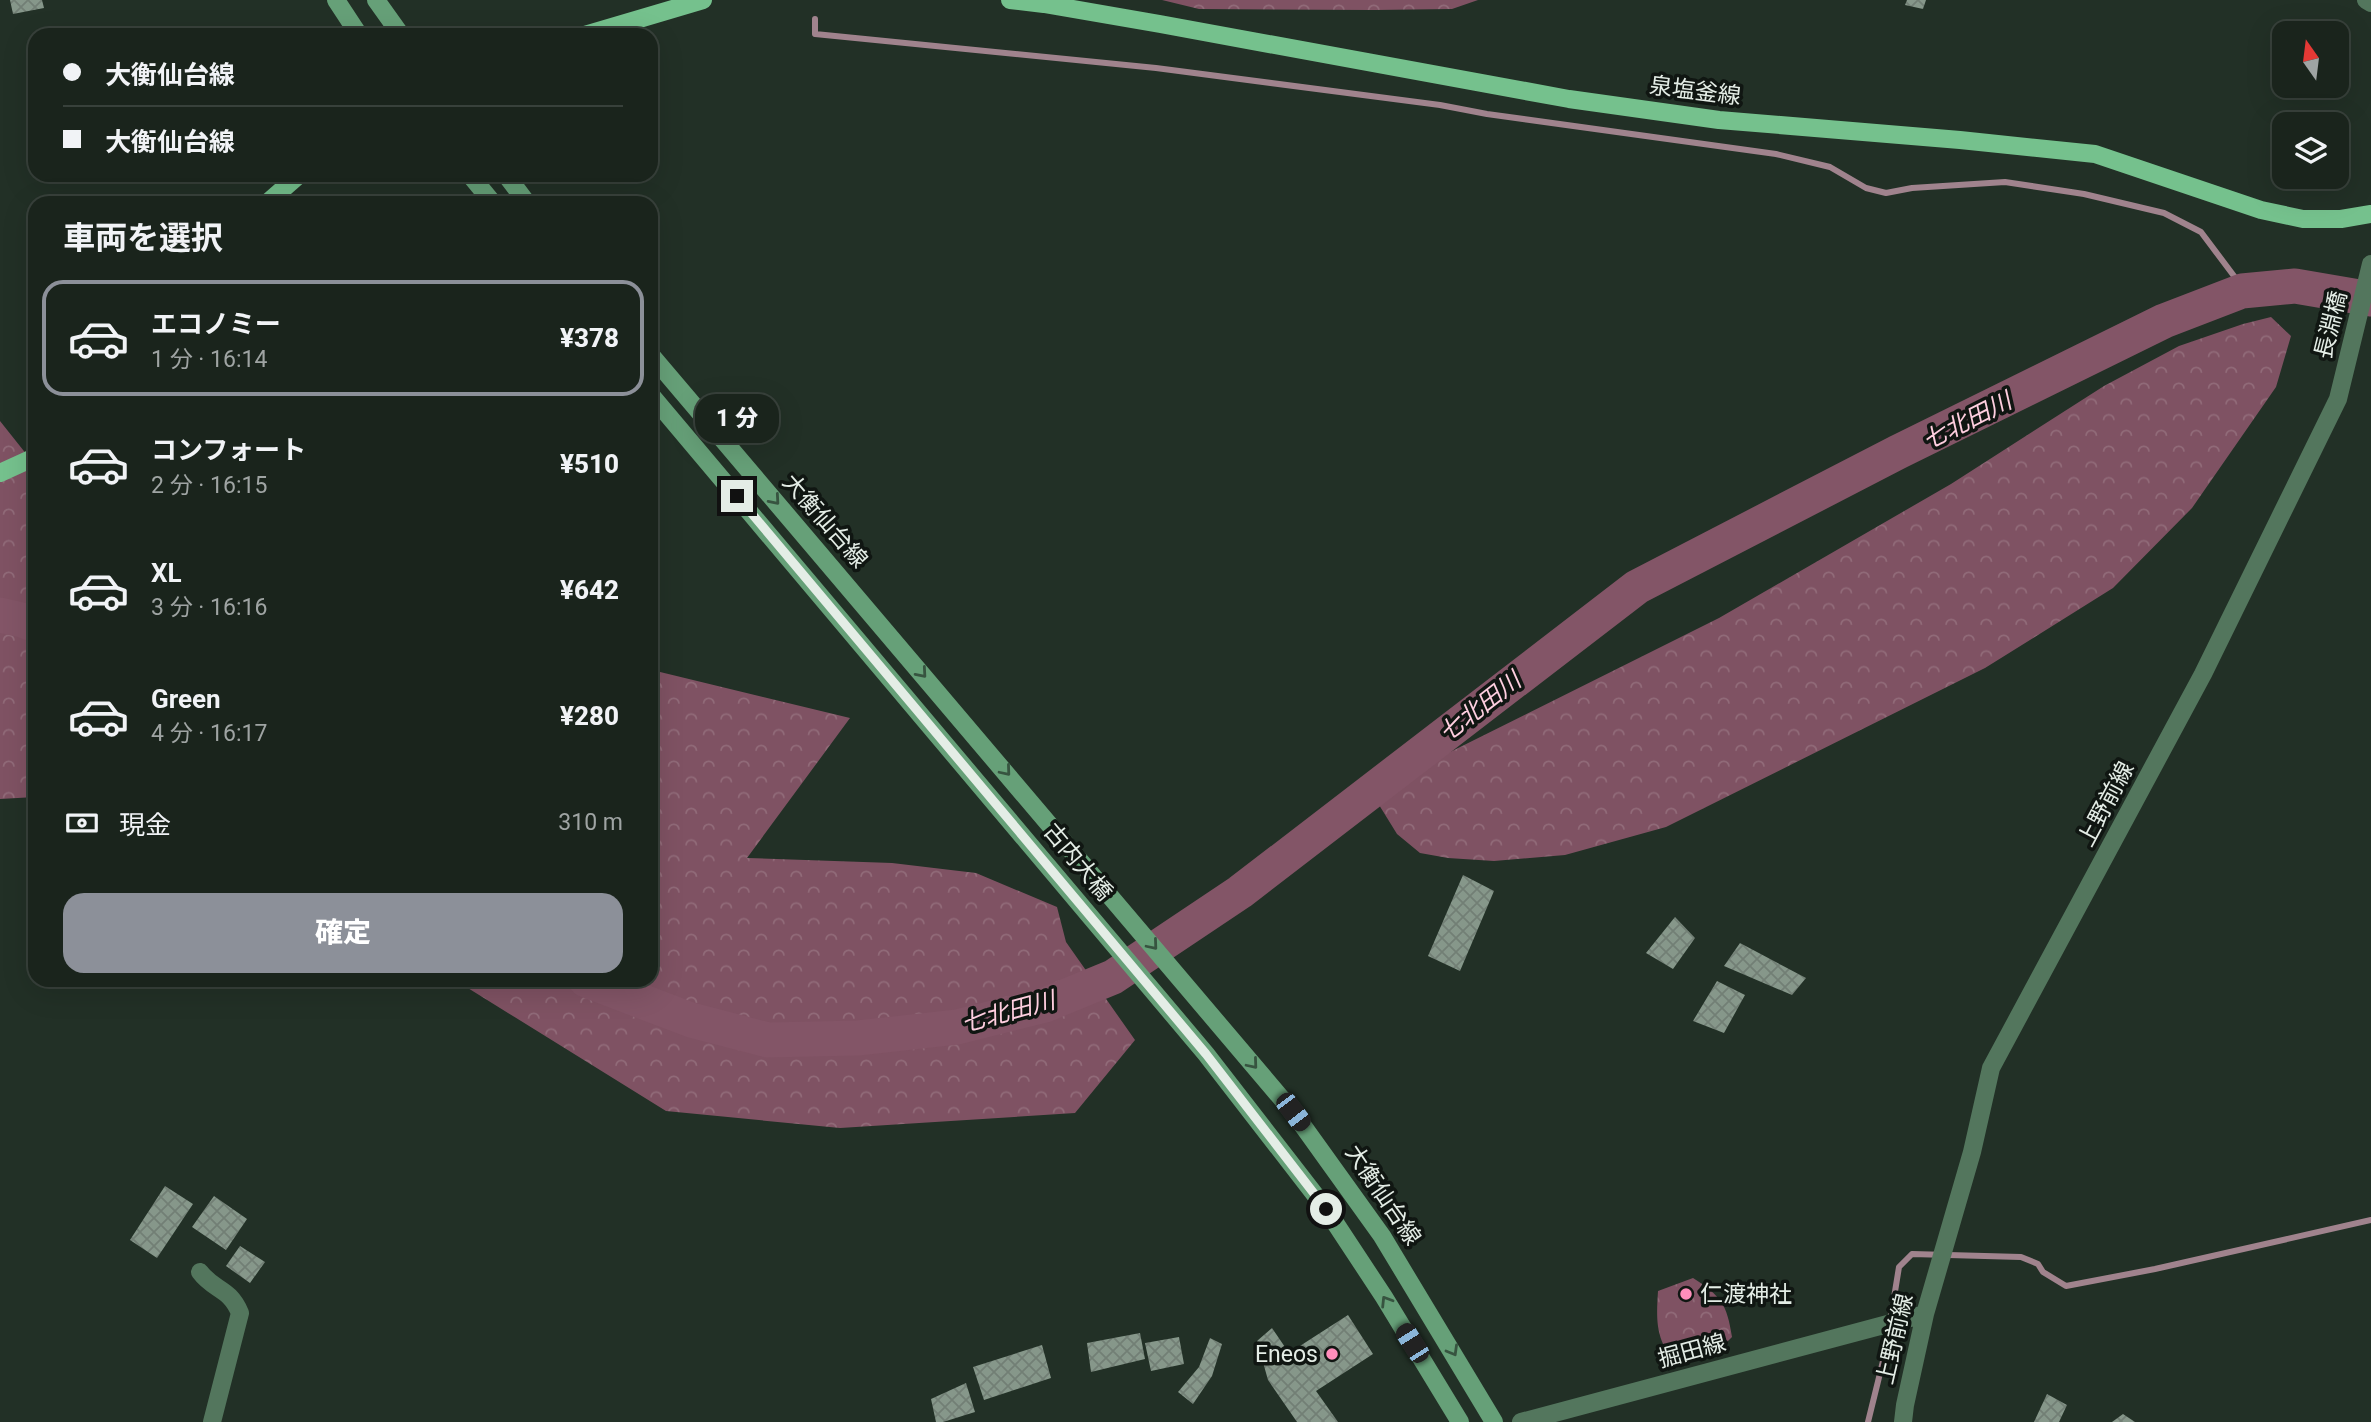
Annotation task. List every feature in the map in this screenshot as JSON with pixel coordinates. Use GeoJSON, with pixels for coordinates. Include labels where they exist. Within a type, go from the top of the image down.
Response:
{"type":"FeatureCollection","features":[{"type":"Feature","properties":{"kind":"main road"},"geometry":{"type":"LineString","coordinates":[[336,0],[354,28]]}},
{"type":"Feature","properties":{"kind":"main road"},"geometry":{"type":"LineString","coordinates":[[376,0],[396,28]]}},
{"type":"Feature","properties":{"kind":"main road"},"geometry":{"type":"LineString","coordinates":[[609,28],[703,0]]}},
{"type":"Feature","properties":{"kind":"main road","name":"泉塩釜線"},"geometry":{"type":"LineString","coordinates":[[1010,0],[1160,24],[1569,99],[1719,120],[2095,154],[2261,210],[2303,219],[2341,219],[2371,214]]}},
{"type":"Feature","properties":{"kind":"main road"},"geometry":{"type":"LineString","coordinates":[[275,196],[291,182]]}},
{"type":"Feature","properties":{"kind":"main road"},"geometry":{"type":"LineString","coordinates":[[476,182],[487,196]]}},
{"type":"Feature","properties":{"kind":"main road","name":"大衡仙台線"},"geometry":{"type":"LineString","coordinates":[[658,363],[962,719]]}},
{"type":"Feature","properties":{"kind":"main road","name":"古内大橋"},"geometry":{"type":"LineString","coordinates":[[658,403],[1206,1054]]}},
{"type":"Feature","properties":{"kind":"main road"},"geometry":{"type":"LineString","coordinates":[[0,473],[28,460]]}},
{"type":"Feature","properties":{"kind":"main road","name":"古内大橋"},"geometry":{"type":"LineString","coordinates":[[962,719],[1209,1011]]}},
{"type":"Feature","properties":{"kind":"main road","name":"大衡仙台線"},"geometry":{"type":"LineString","coordinates":[[1209,1011],[1293,1112],[1382,1236],[1494,1422]]}},
{"type":"Feature","properties":{"kind":"main road"},"geometry":{"type":"LineString","coordinates":[[1229,1036],[1206,1054],[1326,1209],[1460,1422]]}},
{"type":"Feature","properties":{"kind":"street"},"geometry":{"type":"LineString","coordinates":[[2366,0],[2371,3]]}},
{"type":"Feature","properties":{"kind":"street","name":"長淵橋"},"geometry":{"type":"LineString","coordinates":[[2338,399],[2371,264]]}},
{"type":"Feature","properties":{"kind":"street","name":"上野前線"},"geometry":{"type":"LineString","coordinates":[[1903,1422],[1925,1314],[1972,1152],[1991,1068],[2203,674],[2338,399]]}},
{"type":"Feature","properties":{"kind":"street"},"geometry":{"type":"LineString","coordinates":[[200,1272],[207,1282],[234,1299],[240,1313],[212,1422]]}},
{"type":"Feature","properties":{"kind":"street","name":"掘田線"},"geometry":{"type":"LineString","coordinates":[[1521,1422],[1925,1314]]}},
{"type":"Feature","properties":{"kind":"green space"},"geometry":{"type":"Polygon","coordinates":[[[1162,0],[1478,0],[1452,9],[1374,10],[1199,9],[1162,0]]]}},
{"type":"Feature","properties":{"kind":"green space"},"geometry":{"type":"Polygon","coordinates":[[[2271,317],[2291,336],[2276,387],[2192,508],[2113,588],[1985,668],[1666,827],[1565,855],[1494,861],[1420,853],[1397,834],[1376,800],[1377,791],[1438,758],[1719,618],[1951,484],[2104,386],[2179,346],[2271,317]]]}},
{"type":"Feature","properties":{"kind":"green space"},"geometry":{"type":"Polygon","coordinates":[[[0,421],[28,456],[28,797],[0,799],[0,421]]]}},
{"type":"Feature","properties":{"kind":"green space"},"geometry":{"type":"Polygon","coordinates":[[[658,671],[850,718],[747,858],[892,863],[976,873],[1057,907],[1066,942],[1135,1040],[1075,1113],[840,1128],[666,1111],[466,987],[658,987],[658,671]]]}},
{"type":"Feature","properties":{"kind":"green space"},"geometry":{"type":"Polygon","coordinates":[[[1693,1278],[1721,1302],[1728,1316],[1732,1337],[1716,1353],[1675,1364],[1664,1346],[1659,1330],[1658,1291],[1693,1278]]]}},
{"type":"Feature","properties":{"kind":"building"},"geometry":{"type":"Polygon","coordinates":[[[10,0],[42,0],[44,8],[13,14],[10,0]]]}},
{"type":"Feature","properties":{"kind":"building"},"geometry":{"type":"Polygon","coordinates":[[[1907,0],[1926,0],[1923,9],[1905,5],[1907,0]]]}},
{"type":"Feature","properties":{"kind":"building"},"geometry":{"type":"Polygon","coordinates":[[[1463,875],[1494,891],[1460,971],[1428,956],[1463,875]]]}},
{"type":"Feature","properties":{"kind":"building"},"geometry":{"type":"Polygon","coordinates":[[[1675,917],[1695,938],[1673,969],[1646,953],[1675,917]]]}},
{"type":"Feature","properties":{"kind":"building"},"geometry":{"type":"Polygon","coordinates":[[[1740,943],[1806,978],[1792,995],[1724,966],[1740,943]]]}},
{"type":"Feature","properties":{"kind":"building"},"geometry":{"type":"Polygon","coordinates":[[[1717,981],[1745,995],[1724,1033],[1693,1021],[1717,981]]]}},
{"type":"Feature","properties":{"kind":"building"},"geometry":{"type":"Polygon","coordinates":[[[165,1186],[193,1204],[157,1258],[130,1240],[165,1186]]]}},
{"type":"Feature","properties":{"kind":"building"},"geometry":{"type":"Polygon","coordinates":[[[214,1196],[247,1219],[226,1250],[192,1227],[214,1196]]]}},
{"type":"Feature","properties":{"kind":"building"},"geometry":{"type":"Polygon","coordinates":[[[240,1246],[265,1262],[250,1283],[226,1266],[240,1246]]]}},
{"type":"Feature","properties":{"kind":"building"},"geometry":{"type":"Polygon","coordinates":[[[1348,1315],[1373,1354],[1316,1391],[1338,1422],[1297,1422],[1268,1380],[1257,1341],[1272,1328],[1289,1353],[1348,1315]]]}},
{"type":"Feature","properties":{"kind":"building"},"geometry":{"type":"Polygon","coordinates":[[[1140,1333],[1145,1359],[1091,1372],[1087,1343],[1140,1333]]]}},
{"type":"Feature","properties":{"kind":"building"},"geometry":{"type":"Polygon","coordinates":[[[1179,1337],[1184,1364],[1151,1371],[1145,1343],[1179,1337]]]}},
{"type":"Feature","properties":{"kind":"building"},"geometry":{"type":"Polygon","coordinates":[[[1210,1338],[1222,1344],[1212,1376],[1193,1404],[1178,1392],[1199,1367],[1210,1338]]]}},
{"type":"Feature","properties":{"kind":"building"},"geometry":{"type":"Polygon","coordinates":[[[1042,1345],[1051,1378],[984,1400],[973,1367],[1042,1345]]]}},
{"type":"Feature","properties":{"kind":"building"},"geometry":{"type":"Polygon","coordinates":[[[966,1383],[975,1412],[936,1422],[931,1399],[966,1383]]]}},
{"type":"Feature","properties":{"kind":"building"},"geometry":{"type":"Polygon","coordinates":[[[2047,1394],[2067,1405],[2059,1422],[2034,1422],[2047,1394]]]}},
{"type":"Feature","properties":{"kind":"building"},"geometry":{"type":"Polygon","coordinates":[[[2123,1414],[2135,1422],[2112,1422],[2123,1414]]]}},
{"type":"Feature","properties":{"kind":"waterway"},"geometry":{"type":"LineString","coordinates":[[815,19],[815,34],[1156,68],[1440,105],[1487,114],[1776,154],[1830,167],[1866,188],[1886,193],[1912,188],[2005,182],[2084,194],[2164,213],[2201,232],[2234,276],[2237,293]]}},
{"type":"Feature","properties":{"kind":"waterway","name":"七北田川"},"geometry":{"type":"LineString","coordinates":[[604,987],[691,1020],[768,1040],[858,1038],[957,1027],[1045,1005],[1113,977],[1240,892],[1637,587],[1898,452],[2164,321],[2242,291],[2295,286],[2371,299]]}},
{"type":"Feature","properties":{"kind":"waterway","name":"七北田川"},"geometry":{"type":"LineString","coordinates":[[0,615],[28,622]]}},
{"type":"Feature","properties":{"kind":"waterway"},"geometry":{"type":"LineString","coordinates":[[1868,1422],[1885,1353],[1899,1267],[1912,1254],[2021,1257],[2038,1264],[2043,1272],[2066,1286],[2155,1269],[2371,1220]]}},
{"type":"Feature","properties":{"kind":"place","name":"仁渡神社"},"geometry":{"type":"Point","coordinates":[1686,1294]}},
{"type":"Feature","properties":{"kind":"place","name":"Eneos"},"geometry":{"type":"Point","coordinates":[1332,1354]}},
{"type":"Feature","properties":{"kind":"route"},"geometry":{"type":"LineString","coordinates":[[737,496],[1206,1054],[1326,1209]]}}]}
